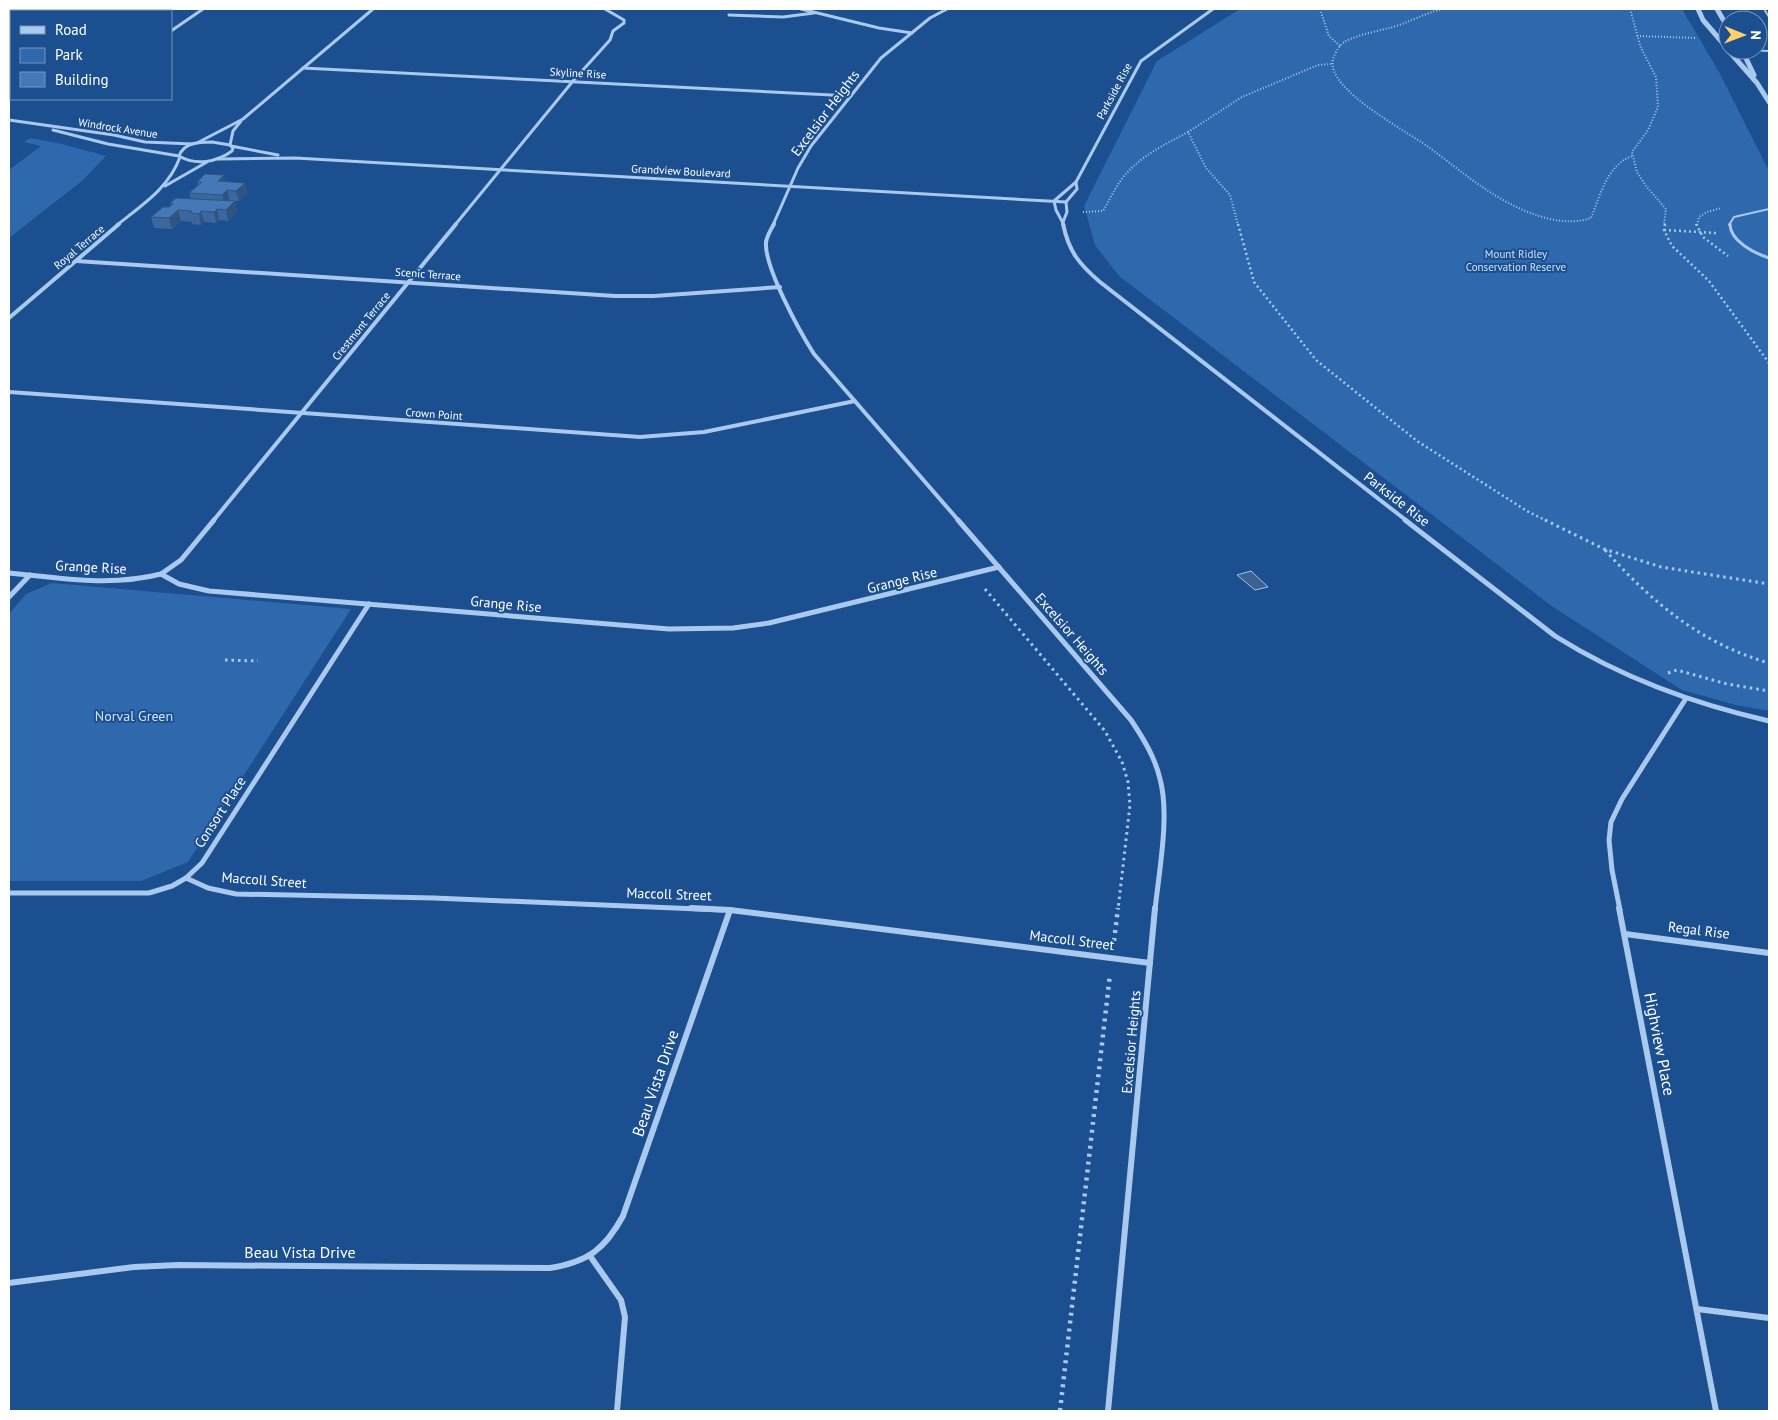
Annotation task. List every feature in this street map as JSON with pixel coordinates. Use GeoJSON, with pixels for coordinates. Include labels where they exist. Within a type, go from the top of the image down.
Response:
{"type":"FeatureCollection","features":[{"type":"Feature","properties":{"kind":"street"},"geometry":{"type":"LineString","coordinates":[[172,30],[203,9]]}},
{"type":"Feature","properties":{"kind":"street"},"geometry":{"type":"LineString","coordinates":[[230,145],[233,131],[243,119],[373,9]]}},
{"type":"Feature","properties":{"kind":"street","name":"Crestmont Terrace"},"geometry":{"type":"LineString","coordinates":[[161,574],[181,560],[573,81],[610,40],[613,31],[624,20],[605,9]]}},
{"type":"Feature","properties":{"kind":"street"},"geometry":{"type":"LineString","coordinates":[[801,9],[879,28],[912,33]]}},
{"type":"Feature","properties":{"kind":"street","name":"Excelsior Heights"},"geometry":{"type":"LineString","coordinates":[[947,9],[930,18],[881,58],[805,155],[789,186],[766,242],[767,252],[780,287],[803,338],[814,354],[1131,720],[1149,747],[1160,773],[1164,801],[1108,1411]]}},
{"type":"Feature","properties":{"kind":"street","name":"Parkside Rise"},"geometry":{"type":"LineString","coordinates":[[1213,9],[1141,61],[1076,182],[1054,201],[1054,206],[1062,222],[1070,249],[1092,276],[1555,636],[1608,668],[1640,684],[1685,700],[1769,721]]}},
{"type":"Feature","properties":{"kind":"street"},"geometry":{"type":"LineString","coordinates":[[1698,9],[1718,39]]}},
{"type":"Feature","properties":{"kind":"street"},"geometry":{"type":"LineString","coordinates":[[729,15],[783,17],[817,12]]}},
{"type":"Feature","properties":{"kind":"street"},"geometry":{"type":"LineString","coordinates":[[1737,60],[1757,83]]}},
{"type":"Feature","properties":{"kind":"street"},"geometry":{"type":"LineString","coordinates":[[1747,60],[1757,83],[1769,102]]}},
{"type":"Feature","properties":{"kind":"street","name":"Skyline Rise"},"geometry":{"type":"LineString","coordinates":[[304,68],[851,96]]}},
{"type":"Feature","properties":{"kind":"street"},"geometry":{"type":"LineString","coordinates":[[179,157],[181,150],[243,119]]}},
{"type":"Feature","properties":{"kind":"street","name":"Windrock Avenue"},"geometry":{"type":"LineString","coordinates":[[9,120],[41,126],[95,132],[158,144],[219,142],[230,145]]}},
{"type":"Feature","properties":{"kind":"street","name":"Windrock Avenue"},"geometry":{"type":"LineString","coordinates":[[41,126],[108,144],[196,161],[214,160]]}},
{"type":"Feature","properties":{"kind":"street","name":"Grandview Boulevard"},"geometry":{"type":"LineString","coordinates":[[230,145],[295,158]]}},
{"type":"Feature","properties":{"kind":"street","name":"Royal Terrace"},"geometry":{"type":"LineString","coordinates":[[160,189],[232,151],[230,145]]}},
{"type":"Feature","properties":{"kind":"street","name":"Royal Terrace"},"geometry":{"type":"LineString","coordinates":[[9,318],[160,189],[174,173],[179,157]]}},
{"type":"Feature","properties":{"kind":"street","name":"Grandview Boulevard"},"geometry":{"type":"LineString","coordinates":[[214,160],[295,158],[1066,202]]}},
{"type":"Feature","properties":{"kind":"street","name":"Parkside Rise"},"geometry":{"type":"LineString","coordinates":[[1066,202],[1075,192],[1076,182]]}},
{"type":"Feature","properties":{"kind":"street"},"geometry":{"type":"LineString","coordinates":[[1062,222],[1067,212],[1066,202]]}},
{"type":"Feature","properties":{"kind":"street","name":"Scenic Terrace"},"geometry":{"type":"LineString","coordinates":[[76,261],[636,297],[780,287]]}},
{"type":"Feature","properties":{"kind":"street","name":"Crown Point"},"geometry":{"type":"LineString","coordinates":[[9,392],[640,437],[704,432],[855,401]]}},
{"type":"Feature","properties":{"kind":"street","name":"Grange Rise"},"geometry":{"type":"LineString","coordinates":[[9,573],[127,581],[161,574],[179,584],[208,591],[669,629],[733,628],[800,616],[999,567]]}},
{"type":"Feature","properties":{"kind":"street"},"geometry":{"type":"LineString","coordinates":[[9,598],[30,575]]}},
{"type":"Feature","properties":{"kind":"street","name":"Consort Place"},"geometry":{"type":"LineString","coordinates":[[9,893],[149,893],[172,886],[186,878],[202,863],[369,604]]}},
{"type":"Feature","properties":{"kind":"street","name":"Highview Place"},"geometry":{"type":"LineString","coordinates":[[1685,700],[1622,799],[1611,822],[1609,840],[1612,870],[1716,1411]]}},
{"type":"Feature","properties":{"kind":"street","name":"Maccoll Street"},"geometry":{"type":"LineString","coordinates":[[186,878],[208,888],[236,894],[434,898],[730,910],[1150,963]]}},
{"type":"Feature","properties":{"kind":"street","name":"Beau Vista Drive"},"geometry":{"type":"LineString","coordinates":[[9,1283],[134,1267],[178,1265],[550,1268],[578,1262],[590,1256],[609,1239],[623,1216],[730,910]]}},
{"type":"Feature","properties":{"kind":"street","name":"Regal Rise"},"geometry":{"type":"LineString","coordinates":[[1625,934],[1769,953]]}},
{"type":"Feature","properties":{"kind":"street"},"geometry":{"type":"LineString","coordinates":[[590,1256],[621,1300],[626,1317],[617,1411]]}},
{"type":"Feature","properties":{"kind":"street"},"geometry":{"type":"LineString","coordinates":[[1697,1309],[1769,1318]]}},
{"type":"Feature","properties":{"kind":"lane"},"geometry":{"type":"LineString","coordinates":[[1764,9],[1769,17]]}},
{"type":"Feature","properties":{"kind":"lane"},"geometry":{"type":"LineString","coordinates":[[1769,209],[1734,217],[1729,226],[1734,238],[1742,245],[1769,258]]}},
{"type":"Feature","properties":{"kind":"path"},"geometry":{"type":"LineString","coordinates":[[1320,9],[1328,36],[1340,46]]}},
{"type":"Feature","properties":{"kind":"path"},"geometry":{"type":"LineString","coordinates":[[1443,9],[1424,14],[1396,26],[1352,38],[1340,46],[1332,64],[1334,70],[1345,85],[1371,108],[1472,180],[1517,207],[1540,216],[1573,221],[1591,218],[1605,181],[1624,159],[1632,156]]}},
{"type":"Feature","properties":{"kind":"path"},"geometry":{"type":"LineString","coordinates":[[1630,9],[1637,36],[1656,77],[1658,107],[1648,130],[1632,152],[1637,172],[1646,186],[1666,208],[1664,230],[1672,246],[1709,281],[1769,363]]}},
{"type":"Feature","properties":{"kind":"path"},"geometry":{"type":"LineString","coordinates":[[1637,36],[1718,40]]}},
{"type":"Feature","properties":{"kind":"path"},"geometry":{"type":"LineString","coordinates":[[1067,212],[1092,213],[1103,211],[1121,180],[1131,168],[1148,154],[1188,132],[1242,97],[1318,66],[1332,64]]}},
{"type":"Feature","properties":{"kind":"path"},"geometry":{"type":"LineString","coordinates":[[1188,132],[1206,168],[1230,195],[1254,282],[1316,360],[1417,441],[1527,511],[1604,549],[1661,567],[1769,584]]}},
{"type":"Feature","properties":{"kind":"path"},"geometry":{"type":"LineString","coordinates":[[1664,230],[1720,234]]}},
{"type":"Feature","properties":{"kind":"path"},"geometry":{"type":"LineString","coordinates":[[1604,549],[1643,589],[1683,622],[1714,643],[1741,655],[1769,663]]}},
{"type":"Feature","properties":{"kind":"path"},"geometry":{"type":"LineString","coordinates":[[985,589],[1105,731],[1122,762],[1128,782],[1130,805],[1060,1411]]}},
{"type":"Feature","properties":{"kind":"path"},"geometry":{"type":"LineString","coordinates":[[225,660],[258,661]]}},
{"type":"Feature","properties":{"kind":"path"},"geometry":{"type":"LineString","coordinates":[[1665,677],[1670,671],[1677,670],[1728,684],[1769,691]]}},
{"type":"Feature","properties":{"kind":"green space","name":"Mount Ridley Conservation Reserve"},"geometry":{"type":"Polygon","coordinates":[[[1240,9],[1682,9],[1719,72],[1769,171],[1769,711],[1736,705],[1682,690],[1553,607],[1119,276],[1095,245],[1084,206],[1157,61],[1240,9]]]}},
{"type":"Feature","properties":{"kind":"green space"},"geometry":{"type":"Polygon","coordinates":[[[30,138],[62,144],[106,156],[82,181],[9,238],[9,170],[41,146],[24,142],[30,138]]]}},
{"type":"Feature","properties":{"kind":"green space","name":"Norval Green"},"geometry":{"type":"Polygon","coordinates":[[[52,583],[351,609],[188,862],[141,881],[9,881],[9,614],[26,594],[52,583]]]}},
{"type":"Feature","properties":{"kind":"shaded area"},"geometry":{"type":"Polygon","coordinates":[[[1251,571],[1268,587],[1255,590],[1237,575],[1251,571]]]}},
{"type":"Feature","properties":{"kind":"building"},"geometry":{"type":"Polygon","coordinates":[[[205,174],[224,175],[218,181],[245,183],[236,191],[227,190],[222,195],[189,193],[202,182],[197,182],[205,174]]]}},
{"type":"Feature","properties":{"kind":"building"},"geometry":{"type":"Polygon","coordinates":[[[176,198],[235,201],[226,210],[217,209],[214,212],[201,211],[199,214],[190,213],[192,211],[178,210],[169,218],[151,217],[163,207],[169,207],[173,204],[170,203],[176,198]]]}}]}
